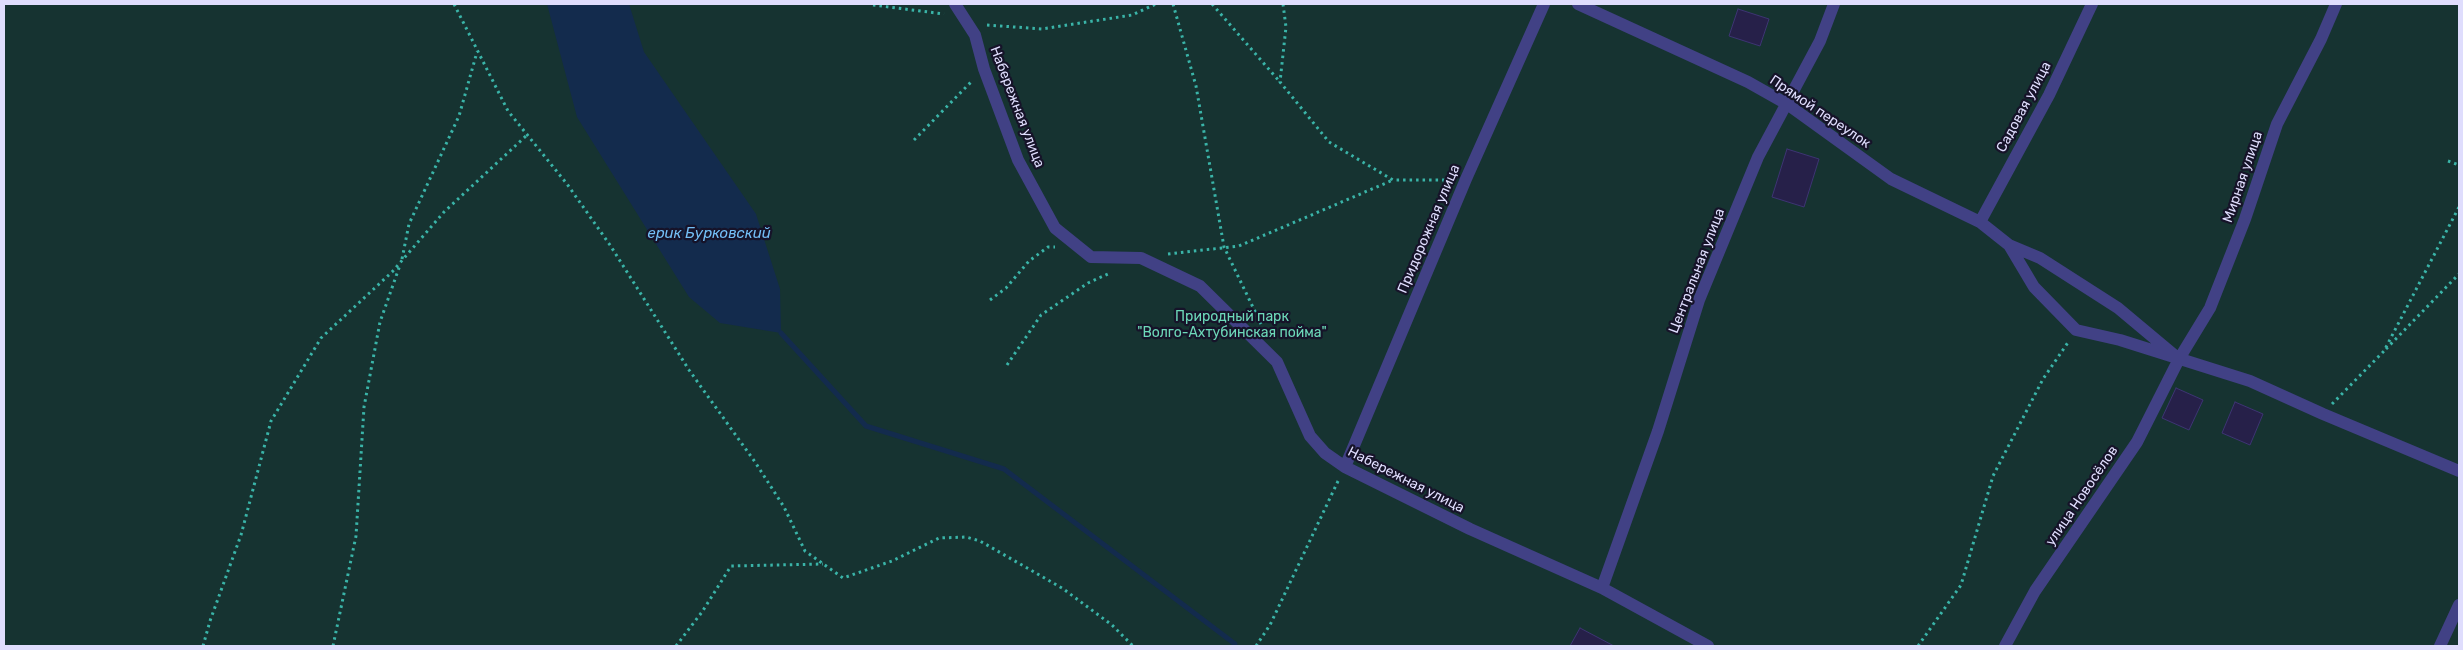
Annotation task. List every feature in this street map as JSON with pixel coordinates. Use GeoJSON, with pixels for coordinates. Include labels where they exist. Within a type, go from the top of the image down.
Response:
{"type":"FeatureCollection","features":[{"type":"Feature","properties":{"kind":"street","name":"Набережная улица"},"geometry":{"type":"LineString","coordinates":[[955,4],[975,35],[984,69],[1018,160],[1056,228],[1080,249],[1091,257],[1141,258],[1200,286],[1277,362],[1310,436],[1325,453],[1345,467],[1470,529],[1602,588],[1708,646]]}},
{"type":"Feature","properties":{"kind":"street","name":"Придорожная улица"},"geometry":{"type":"LineString","coordinates":[[1345,467],[1466,179],[1544,4]]}},
{"type":"Feature","properties":{"kind":"street","name":"Прямой переулок"},"geometry":{"type":"LineString","coordinates":[[1578,4],[1748,82],[1787,104],[1891,180],[1980,222],[2009,245],[2040,258],[2118,308],[2179,359]]}},
{"type":"Feature","properties":{"kind":"street","name":"Центральная улица"},"geometry":{"type":"LineString","coordinates":[[1602,588],[1658,431],[1699,300],[1758,157],[1820,41],[1834,4]]}},
{"type":"Feature","properties":{"kind":"street","name":"Садовая улица"},"geometry":{"type":"LineString","coordinates":[[1980,222],[2049,95],[2092,4]]}},
{"type":"Feature","properties":{"kind":"street","name":"Мирная улица"},"geometry":{"type":"LineString","coordinates":[[2179,359],[2210,308],[2245,219],[2278,124],[2321,39],[2336,4]]}},
{"type":"Feature","properties":{"kind":"street","name":"Прямой переулок"},"geometry":{"type":"LineString","coordinates":[[2009,245],[2034,287],[2076,330]]}},
{"type":"Feature","properties":{"kind":"street"},"geometry":{"type":"LineString","coordinates":[[2076,330],[2120,340],[2250,381],[2459,471]]}},
{"type":"Feature","properties":{"kind":"street","name":"улица Новосёлов"},"geometry":{"type":"LineString","coordinates":[[2005,646],[2035,591],[2137,442],[2179,359]]}},
{"type":"Feature","properties":{"kind":"street"},"geometry":{"type":"LineString","coordinates":[[2440,646],[2459,605]]}},
{"type":"Feature","properties":{"kind":"path"},"geometry":{"type":"LineString","coordinates":[[454,4],[508,111],[567,184],[610,245],[689,370],[755,462],[784,507],[805,551],[843,578],[892,561],[939,538],[966,537],[980,541],[1018,561],[1062,588],[1112,625],[1133,646]]}},
{"type":"Feature","properties":{"kind":"path"},"geometry":{"type":"LineString","coordinates":[[873,4],[962,16],[988,26],[1042,29],[1132,15],[1156,4]]}},
{"type":"Feature","properties":{"kind":"path"},"geometry":{"type":"LineString","coordinates":[[1173,4],[1196,86],[1224,247],[1262,327]]}},
{"type":"Feature","properties":{"kind":"path"},"geometry":{"type":"LineString","coordinates":[[1212,4],[1329,142],[1393,180]]}},
{"type":"Feature","properties":{"kind":"path"},"geometry":{"type":"LineString","coordinates":[[1280,82],[1286,26],[1283,4]]}},
{"type":"Feature","properties":{"kind":"path"},"geometry":{"type":"LineString","coordinates":[[333,646],[356,536],[364,408],[380,322],[401,261],[409,224],[459,116],[477,51]]}},
{"type":"Feature","properties":{"kind":"path"},"geometry":{"type":"LineString","coordinates":[[914,140],[984,69]]}},
{"type":"Feature","properties":{"kind":"path"},"geometry":{"type":"LineString","coordinates":[[203,646],[240,535],[271,421],[321,338],[401,261],[444,212],[527,135]]}},
{"type":"Feature","properties":{"kind":"path"},"geometry":{"type":"LineString","coordinates":[[2448,161],[2459,165]]}},
{"type":"Feature","properties":{"kind":"path"},"geometry":{"type":"LineString","coordinates":[[1141,258],[1239,246],[1393,180],[1466,179]]}},
{"type":"Feature","properties":{"kind":"path"},"geometry":{"type":"LineString","coordinates":[[2459,207],[2384,351],[2330,407],[2459,274]]}},
{"type":"Feature","properties":{"kind":"path"},"geometry":{"type":"LineString","coordinates":[[990,300],[1006,288],[1029,261],[1048,247],[1080,249]]}},
{"type":"Feature","properties":{"kind":"path"},"geometry":{"type":"LineString","coordinates":[[1007,365],[1041,315],[1088,283],[1114,271]]}},
{"type":"Feature","properties":{"kind":"path"},"geometry":{"type":"LineString","coordinates":[[1918,646],[1961,585],[1993,476],[2043,379],[2076,330]]}},
{"type":"Feature","properties":{"kind":"path"},"geometry":{"type":"LineString","coordinates":[[1256,646],[1270,625],[1345,467]]}},
{"type":"Feature","properties":{"kind":"path"},"geometry":{"type":"LineString","coordinates":[[676,646],[702,612],[732,566],[824,564]]}},
{"type":"Feature","properties":{"kind":"green space","name":"Природный парк \"Волго-Ахтубинская пойма\""},"geometry":{"type":"Polygon","coordinates":[[[4,4],[2459,4],[2459,646],[4,646],[4,4]]]}},
{"type":"Feature","properties":{"kind":"water","name":"ерик Бурковский"},"geometry":{"type":"Polygon","coordinates":[[[547,4],[629,4],[644,52],[756,214],[780,289],[781,333],[720,323],[689,297],[577,117],[547,4]]]}},
{"type":"Feature","properties":{"kind":"building"},"geometry":{"type":"Polygon","coordinates":[[[1738,9],[1769,19],[1760,46],[1729,36],[1738,9]]]}},
{"type":"Feature","properties":{"kind":"building"},"geometry":{"type":"Polygon","coordinates":[[[1787,149],[1819,159],[1804,207],[1772,197],[1787,149]]]}},
{"type":"Feature","properties":{"kind":"building"},"geometry":{"type":"Polygon","coordinates":[[[2176,388],[2203,400],[2189,430],[2162,418],[2176,388]]]}},
{"type":"Feature","properties":{"kind":"building"},"geometry":{"type":"Polygon","coordinates":[[[2235,402],[2263,414],[2250,445],[2222,433],[2235,402]]]}},
{"type":"Feature","properties":{"kind":"building"},"geometry":{"type":"Polygon","coordinates":[[[1580,628],[1614,646],[1570,646],[1580,628]]]}},
{"type":"Feature","properties":{"kind":"waterway"},"geometry":{"type":"LineString","coordinates":[[781,333],[866,426],[1004,469],[1235,644]]}}]}
